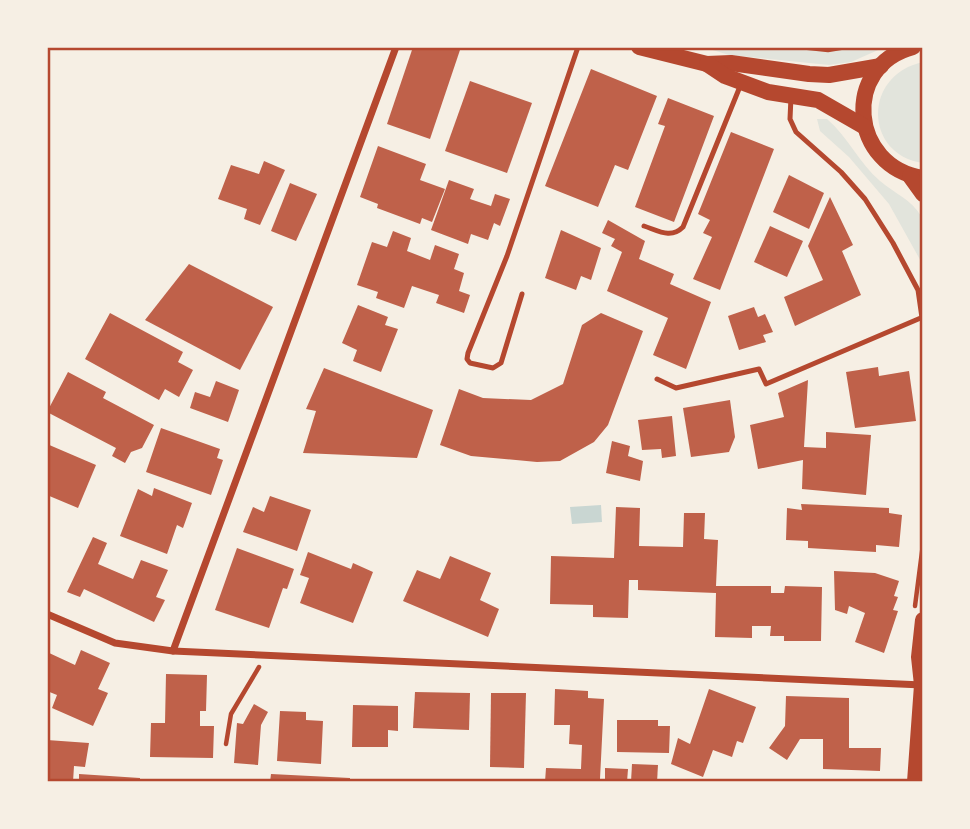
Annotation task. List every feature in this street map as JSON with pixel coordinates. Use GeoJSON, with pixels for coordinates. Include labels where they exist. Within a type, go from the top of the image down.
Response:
{"type":"FeatureCollection","features":[{"type":"Feature","properties":{"kind":"main road"},"geometry":{"type":"LineString","coordinates":[[639,47],[707,64],[731,62],[822,75],[881,66]]}},
{"type":"Feature","properties":{"kind":"main road"},"geometry":{"type":"LineString","coordinates":[[913,47],[894,55],[881,66],[872,79],[865,94],[864,127],[881,158],[894,169],[916,177],[923,194]]}},
{"type":"Feature","properties":{"kind":"main road"},"geometry":{"type":"LineString","coordinates":[[707,64],[742,83],[791,97],[818,100],[864,127]]}},
{"type":"Feature","properties":{"kind":"main road"},"geometry":{"type":"LineString","coordinates":[[915,782],[922,714],[923,685],[919,656],[923,620]]}},
{"type":"Feature","properties":{"kind":"street"},"geometry":{"type":"LineString","coordinates":[[173,651],[396,47]]}},
{"type":"Feature","properties":{"kind":"street"},"geometry":{"type":"LineString","coordinates":[[47,614],[114,643],[173,651],[923,685]]}},
{"type":"Feature","properties":{"kind":"lane"},"geometry":{"type":"LineString","coordinates":[[522,295],[499,365],[493,368],[470,363],[467,359],[468,353],[507,256],[578,47]]}},
{"type":"Feature","properties":{"kind":"lane"},"geometry":{"type":"LineString","coordinates":[[645,226],[668,234],[678,232],[683,227],[748,65]]}},
{"type":"Feature","properties":{"kind":"lane"},"geometry":{"type":"LineString","coordinates":[[657,379],[676,388],[758,369],[766,383],[922,318],[918,290],[865,199],[841,172],[796,132],[790,119],[791,97]]}},
{"type":"Feature","properties":{"kind":"path"},"geometry":{"type":"LineString","coordinates":[[800,47],[828,50],[846,47]]}},
{"type":"Feature","properties":{"kind":"path"},"geometry":{"type":"LineString","coordinates":[[226,744],[231,714],[267,654]]}},
{"type":"Feature","properties":{"kind":"shaded area"},"geometry":{"type":"Polygon","coordinates":[[[703,47],[885,47],[851,62],[829,65],[729,55],[703,47]]]}},
{"type":"Feature","properties":{"kind":"shaded area"},"geometry":{"type":"Polygon","coordinates":[[[923,62],[923,163],[904,157],[890,146],[881,131],[878,114],[881,98],[889,82],[903,70],[923,62]]]}},
{"type":"Feature","properties":{"kind":"shaded area"},"geometry":{"type":"Polygon","coordinates":[[[817,119],[827,119],[873,174],[917,210],[924,227],[923,265],[889,204],[849,157],[820,131],[817,119]]]}},
{"type":"Feature","properties":{"kind":"shaded area"},"geometry":{"type":"Polygon","coordinates":[[[601,505],[602,522],[572,524],[570,507],[601,505]]]}},
{"type":"Feature","properties":{"kind":"building"},"geometry":{"type":"Polygon","coordinates":[[[413,47],[461,47],[430,139],[387,124],[413,47]]]}},
{"type":"Feature","properties":{"kind":"building"},"geometry":{"type":"Polygon","coordinates":[[[591,69],[657,96],[628,170],[615,165],[598,207],[545,186],[591,69]]]}},
{"type":"Feature","properties":{"kind":"building"},"geometry":{"type":"Polygon","coordinates":[[[470,81],[532,103],[507,173],[445,151],[470,81]]]}},
{"type":"Feature","properties":{"kind":"building"},"geometry":{"type":"Polygon","coordinates":[[[668,98],[714,116],[674,222],[635,207],[665,126],[658,124],[668,98]]]}},
{"type":"Feature","properties":{"kind":"building"},"geometry":{"type":"Polygon","coordinates":[[[731,132],[774,149],[720,290],[693,279],[712,237],[703,233],[710,220],[698,214],[731,132]]]}},
{"type":"Feature","properties":{"kind":"building"},"geometry":{"type":"Polygon","coordinates":[[[378,146],[426,164],[420,180],[445,189],[432,222],[422,218],[420,224],[377,208],[378,204],[360,197],[378,146]]]}},
{"type":"Feature","properties":{"kind":"building"},"geometry":{"type":"Polygon","coordinates":[[[264,161],[285,170],[260,225],[244,219],[247,209],[218,199],[231,165],[259,174],[264,161]]]}},
{"type":"Feature","properties":{"kind":"building"},"geometry":{"type":"Polygon","coordinates":[[[789,175],[824,193],[809,229],[773,212],[789,175]]]}},
{"type":"Feature","properties":{"kind":"building"},"geometry":{"type":"Polygon","coordinates":[[[449,180],[474,189],[470,199],[491,206],[495,194],[510,199],[500,226],[494,223],[488,240],[471,234],[468,244],[431,230],[449,180]]]}},
{"type":"Feature","properties":{"kind":"building"},"geometry":{"type":"Polygon","coordinates":[[[290,183],[317,194],[296,241],[271,231],[290,183]]]}},
{"type":"Feature","properties":{"kind":"building"},"geometry":{"type":"Polygon","coordinates":[[[830,197],[853,245],[842,251],[861,295],[795,326],[784,297],[823,280],[808,246],[830,197]]]}},
{"type":"Feature","properties":{"kind":"building"},"geometry":{"type":"Polygon","coordinates":[[[608,220],[645,241],[639,259],[674,274],[670,284],[711,302],[686,369],[653,355],[668,318],[607,291],[622,252],[611,246],[615,239],[602,233],[608,220]]]}},
{"type":"Feature","properties":{"kind":"building"},"geometry":{"type":"Polygon","coordinates":[[[770,226],[803,241],[787,277],[754,262],[770,226]]]}},
{"type":"Feature","properties":{"kind":"building"},"geometry":{"type":"Polygon","coordinates":[[[561,230],[601,248],[591,280],[581,276],[576,290],[545,278],[561,230]]]}},
{"type":"Feature","properties":{"kind":"building"},"geometry":{"type":"Polygon","coordinates":[[[393,231],[411,238],[407,251],[430,260],[435,245],[459,254],[454,269],[464,273],[459,291],[470,295],[464,313],[436,303],[439,295],[412,286],[404,308],[376,298],[378,292],[357,285],[372,242],[387,247],[393,231]]]}},
{"type":"Feature","properties":{"kind":"building"},"geometry":{"type":"Polygon","coordinates":[[[189,264],[273,307],[240,370],[145,320],[189,264]]]}},
{"type":"Feature","properties":{"kind":"building"},"geometry":{"type":"Polygon","coordinates":[[[358,305],[388,317],[385,325],[398,329],[381,372],[353,361],[357,350],[342,343],[358,305]]]}},
{"type":"Feature","properties":{"kind":"building"},"geometry":{"type":"Polygon","coordinates":[[[754,307],[758,317],[765,314],[773,332],[763,335],[766,342],[739,350],[728,316],[754,307]]]}},
{"type":"Feature","properties":{"kind":"building"},"geometry":{"type":"Polygon","coordinates":[[[110,313],[183,352],[178,362],[193,370],[179,397],[165,389],[159,400],[85,359],[110,313]]]}},
{"type":"Feature","properties":{"kind":"building"},"geometry":{"type":"Polygon","coordinates":[[[601,313],[643,331],[608,425],[594,442],[560,461],[537,462],[471,456],[440,445],[459,389],[483,398],[531,400],[563,384],[582,325],[601,313]]]}},
{"type":"Feature","properties":{"kind":"building"},"geometry":{"type":"Polygon","coordinates":[[[878,367],[879,376],[909,371],[916,421],[855,428],[846,372],[878,367]]]}},
{"type":"Feature","properties":{"kind":"building"},"geometry":{"type":"Polygon","coordinates":[[[324,368],[433,410],[417,458],[303,453],[316,411],[306,409],[324,368]]]}},
{"type":"Feature","properties":{"kind":"building"},"geometry":{"type":"Polygon","coordinates":[[[68,372],[106,392],[103,398],[154,425],[142,448],[131,452],[125,463],[112,456],[116,448],[47,412],[68,372]]]}},
{"type":"Feature","properties":{"kind":"building"},"geometry":{"type":"Polygon","coordinates":[[[808,380],[804,447],[826,448],[826,432],[871,435],[866,495],[802,489],[803,460],[758,469],[750,425],[784,417],[778,393],[808,380]]]}},
{"type":"Feature","properties":{"kind":"building"},"geometry":{"type":"Polygon","coordinates":[[[216,381],[239,390],[228,422],[190,408],[195,392],[210,397],[216,381]]]}},
{"type":"Feature","properties":{"kind":"building"},"geometry":{"type":"Polygon","coordinates":[[[730,400],[735,437],[729,452],[691,457],[683,408],[730,400]]]}},
{"type":"Feature","properties":{"kind":"building"},"geometry":{"type":"Polygon","coordinates":[[[672,416],[676,456],[662,458],[661,449],[642,450],[638,420],[672,416]]]}},
{"type":"Feature","properties":{"kind":"building"},"geometry":{"type":"Polygon","coordinates":[[[161,428],[220,449],[217,458],[223,460],[211,495],[146,472],[161,428]]]}},
{"type":"Feature","properties":{"kind":"building"},"geometry":{"type":"Polygon","coordinates":[[[612,441],[630,446],[628,456],[643,461],[640,481],[606,473],[612,441]]]}},
{"type":"Feature","properties":{"kind":"building"},"geometry":{"type":"Polygon","coordinates":[[[47,444],[96,465],[78,508],[47,495],[47,444]]]}},
{"type":"Feature","properties":{"kind":"building"},"geometry":{"type":"Polygon","coordinates":[[[154,488],[192,503],[183,528],[177,525],[167,554],[120,536],[138,489],[152,496],[154,488]]]}},
{"type":"Feature","properties":{"kind":"building"},"geometry":{"type":"Polygon","coordinates":[[[270,496],[311,510],[297,551],[243,532],[253,507],[264,512],[270,496]]]}},
{"type":"Feature","properties":{"kind":"building"},"geometry":{"type":"Polygon","coordinates":[[[801,504],[889,508],[889,513],[902,515],[899,547],[876,545],[876,552],[808,548],[808,541],[786,540],[787,508],[802,510],[801,504]]]}},
{"type":"Feature","properties":{"kind":"building"},"geometry":{"type":"Polygon","coordinates":[[[616,507],[640,508],[639,546],[683,547],[684,513],[705,513],[704,539],[718,540],[716,586],[771,586],[771,593],[784,593],[785,586],[822,587],[821,641],[784,641],[784,636],[770,636],[771,626],[752,626],[752,638],[715,637],[716,593],[638,590],[638,580],[629,580],[628,618],[593,617],[593,605],[550,604],[551,556],[614,558],[616,507]]]}},
{"type":"Feature","properties":{"kind":"building"},"geometry":{"type":"Polygon","coordinates":[[[93,537],[107,543],[98,564],[133,579],[141,560],[168,570],[156,597],[165,600],[154,622],[84,589],[80,597],[67,592],[93,537]]]}},
{"type":"Feature","properties":{"kind":"building"},"geometry":{"type":"Polygon","coordinates":[[[237,548],[294,569],[287,589],[283,588],[269,628],[215,610],[237,548]]]}},
{"type":"Feature","properties":{"kind":"building"},"geometry":{"type":"Polygon","coordinates":[[[308,552],[351,569],[353,563],[373,572],[353,623],[300,603],[309,578],[300,575],[308,552]]]}},
{"type":"Feature","properties":{"kind":"building"},"geometry":{"type":"Polygon","coordinates":[[[450,556],[491,573],[480,600],[499,609],[488,637],[403,601],[417,570],[440,579],[450,556]]]}},
{"type":"Feature","properties":{"kind":"building"},"geometry":{"type":"Polygon","coordinates":[[[834,571],[875,573],[899,581],[894,596],[898,597],[893,610],[898,611],[884,653],[855,642],[865,613],[849,606],[847,614],[835,610],[834,571]]]}},
{"type":"Feature","properties":{"kind":"building"},"geometry":{"type":"Polygon","coordinates":[[[81,650],[110,663],[98,689],[108,693],[93,726],[52,708],[57,695],[47,691],[47,652],[75,665],[81,650]]]}},
{"type":"Feature","properties":{"kind":"building"},"geometry":{"type":"Polygon","coordinates":[[[166,674],[207,675],[206,711],[200,711],[200,726],[214,726],[213,758],[150,757],[151,723],[165,723],[166,674]]]}},
{"type":"Feature","properties":{"kind":"building"},"geometry":{"type":"Polygon","coordinates":[[[555,689],[588,691],[588,698],[604,699],[600,779],[586,779],[586,782],[545,782],[546,768],[581,769],[582,745],[569,744],[570,725],[554,725],[555,689]]]}},
{"type":"Feature","properties":{"kind":"building"},"geometry":{"type":"Polygon","coordinates":[[[709,689],[756,707],[743,743],[737,741],[732,757],[713,750],[703,777],[671,764],[678,738],[690,744],[709,689]]]}},
{"type":"Feature","properties":{"kind":"building"},"geometry":{"type":"Polygon","coordinates":[[[415,692],[470,693],[469,730],[413,728],[415,692]]]}},
{"type":"Feature","properties":{"kind":"building"},"geometry":{"type":"Polygon","coordinates":[[[491,693],[526,693],[524,768],[490,767],[491,693]]]}},
{"type":"Feature","properties":{"kind":"building"},"geometry":{"type":"Polygon","coordinates":[[[786,696],[849,698],[849,748],[881,748],[880,771],[823,769],[823,739],[800,739],[787,760],[769,748],[785,726],[786,696]]]}},
{"type":"Feature","properties":{"kind":"building"},"geometry":{"type":"Polygon","coordinates":[[[254,704],[268,712],[261,725],[258,765],[234,763],[237,723],[243,724],[254,704]]]}},
{"type":"Feature","properties":{"kind":"building"},"geometry":{"type":"Polygon","coordinates":[[[353,705],[398,706],[398,731],[388,730],[388,747],[352,747],[353,705]]]}},
{"type":"Feature","properties":{"kind":"building"},"geometry":{"type":"Polygon","coordinates":[[[280,711],[306,712],[306,720],[323,721],[321,764],[277,761],[280,711]]]}},
{"type":"Feature","properties":{"kind":"building"},"geometry":{"type":"Polygon","coordinates":[[[617,720],[658,720],[658,726],[670,726],[669,753],[617,752],[617,720]]]}},
{"type":"Feature","properties":{"kind":"building"},"geometry":{"type":"Polygon","coordinates":[[[47,740],[89,743],[85,767],[74,766],[73,782],[47,782],[47,740]]]}},
{"type":"Feature","properties":{"kind":"building"},"geometry":{"type":"Polygon","coordinates":[[[632,764],[658,765],[657,782],[631,782],[632,764]]]}},
{"type":"Feature","properties":{"kind":"building"},"geometry":{"type":"Polygon","coordinates":[[[605,768],[628,769],[627,782],[605,782],[605,768]]]}},
{"type":"Feature","properties":{"kind":"building"},"geometry":{"type":"Polygon","coordinates":[[[79,774],[140,778],[140,782],[79,782],[79,774]]]}},
{"type":"Feature","properties":{"kind":"building"},"geometry":{"type":"Polygon","coordinates":[[[271,774],[350,778],[350,782],[270,782],[271,774]]]}}]}
